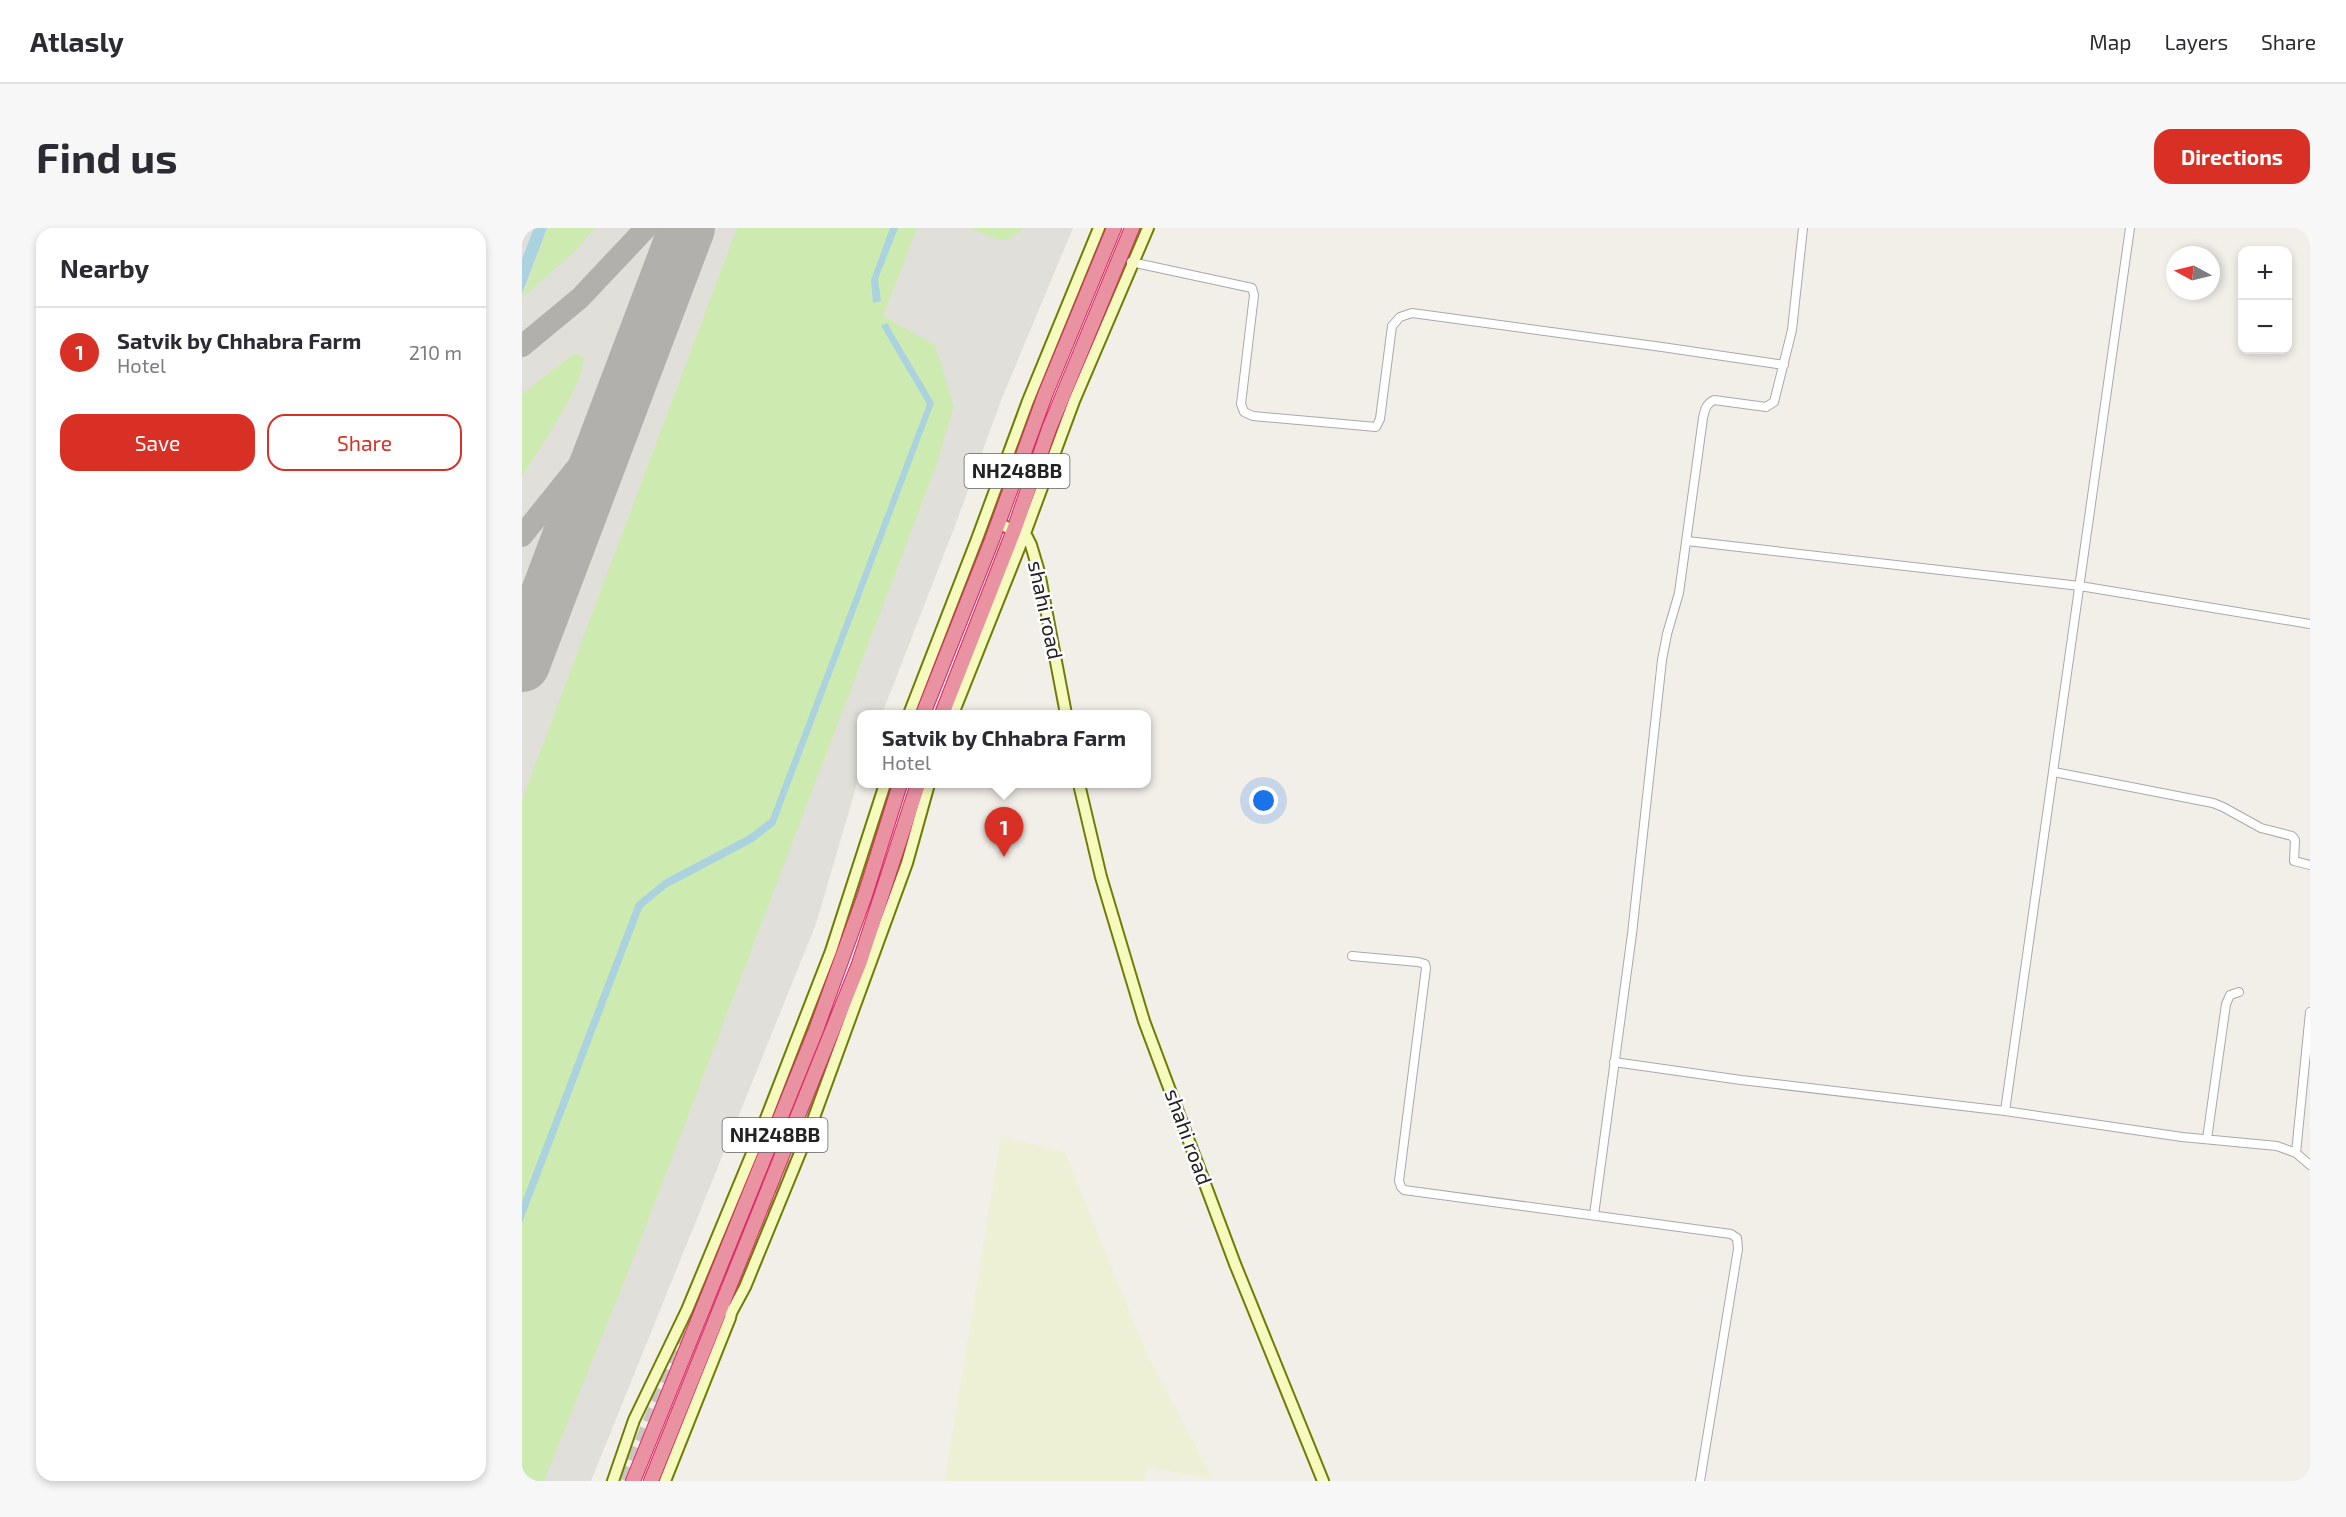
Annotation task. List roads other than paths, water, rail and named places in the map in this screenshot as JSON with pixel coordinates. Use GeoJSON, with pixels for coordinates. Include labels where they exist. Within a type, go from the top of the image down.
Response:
{"type":"FeatureCollection","features":[{"type":"Feature","properties":{"kind":"highway","name":"NH248BB"},"geometry":{"type":"LineString","coordinates":[[925,710],[998,523],[1045,395],[1114,228]]}},
{"type":"Feature","properties":{"kind":"highway","name":"NH248BB"},"geometry":{"type":"LineString","coordinates":[[944,710],[1019,533],[1049,429],[1132,228]]}},
{"type":"Feature","properties":{"kind":"highway","name":"NH248BB"},"geometry":{"type":"LineString","coordinates":[[633,1481],[816,1030],[865,895],[898,788]]}},
{"type":"Feature","properties":{"kind":"highway","name":"NH248BB"},"geometry":{"type":"LineString","coordinates":[[651,1481],[726,1310],[859,964],[916,788]]}},
{"type":"Feature","properties":{"kind":"street"},"geometry":{"type":"LineString","coordinates":[[911,710],[1028,401],[1099,228]]}},
{"type":"Feature","properties":{"kind":"street"},"geometry":{"type":"LineString","coordinates":[[953,710],[1019,533],[1131,262],[1148,228]]}},
{"type":"Feature","properties":{"kind":"street"},"geometry":{"type":"LineString","coordinates":[[1594,1215],[1640,867],[1662,660],[1666,634],[1678,593],[1687,541],[1705,408],[1709,403],[1720,400],[1771,406],[1776,397],[1795,309],[1803,228]]}},
{"type":"Feature","properties":{"kind":"street"},"geometry":{"type":"LineString","coordinates":[[2005,1111],[2130,228]]}},
{"type":"Feature","properties":{"kind":"street"},"geometry":{"type":"LineString","coordinates":[[1131,262],[1252,288],[1254,295],[1241,404],[1244,412],[1253,416],[1376,427],[1380,419],[1392,326],[1400,317],[1412,313],[1662,346],[1784,365]]}},
{"type":"Feature","properties":{"kind":"street"},"geometry":{"type":"LineString","coordinates":[[998,523],[1019,533]]}},
{"type":"Feature","properties":{"kind":"street","name":"shahi road"},"geometry":{"type":"LineString","coordinates":[[1019,533],[1029,540],[1039,572],[1065,710]]}},
{"type":"Feature","properties":{"kind":"street"},"geometry":{"type":"LineString","coordinates":[[1687,541],[2080,586],[2310,624]]}},
{"type":"Feature","properties":{"kind":"street"},"geometry":{"type":"LineString","coordinates":[[2054,772],[2183,796],[2223,807],[2250,824],[2292,836],[2295,840],[2294,861],[2310,865]]}},
{"type":"Feature","properties":{"kind":"street"},"geometry":{"type":"LineString","coordinates":[[613,1481],[634,1420],[687,1310],[758,1139],[831,951],[883,788]]}},
{"type":"Feature","properties":{"kind":"street"},"geometry":{"type":"LineString","coordinates":[[665,1481],[688,1426],[726,1310],[745,1287],[809,1131],[901,882],[928,788]]}},
{"type":"Feature","properties":{"kind":"street","name":"shahi road"},"geometry":{"type":"LineString","coordinates":[[1080,788],[1101,877],[1144,1021],[1235,1264],[1323,1481]]}},
{"type":"Feature","properties":{"kind":"street"},"geometry":{"type":"LineString","coordinates":[[1352,956],[1418,962],[1425,964],[1426,968],[1399,1181],[1401,1187],[1409,1191],[1731,1234],[1737,1238],[1738,1249],[1700,1481]]}},
{"type":"Feature","properties":{"kind":"street"},"geometry":{"type":"LineString","coordinates":[[2207,1139],[2226,1004],[2230,995],[2239,992]]}},
{"type":"Feature","properties":{"kind":"street"},"geometry":{"type":"LineString","coordinates":[[2296,1154],[2310,1012]]}},
{"type":"Feature","properties":{"kind":"street"},"geometry":{"type":"LineString","coordinates":[[1614,1062],[1741,1080],[2277,1146],[2296,1154],[2310,1165]]}},
{"type":"Feature","properties":{"kind":"water"},"geometry":{"type":"Polygon","coordinates":[[[534,228],[547,228],[522,294],[522,259],[534,228]]]}},
{"type":"Feature","properties":{"kind":"water"},"geometry":{"type":"Polygon","coordinates":[[[890,228],[898,228],[878,279],[881,301],[873,303],[871,280],[890,228]]]}},
{"type":"Feature","properties":{"kind":"water"},"geometry":{"type":"Polygon","coordinates":[[[887,323],[934,403],[775,825],[753,842],[666,888],[642,908],[522,1223],[522,1202],[636,903],[664,880],[749,835],[770,819],[927,404],[881,326],[887,323]]]}},
{"type":"Feature","properties":{"kind":"tunnel"},"geometry":{"type":"LineString","coordinates":[[1081,368],[1107,305]]}},
{"type":"Feature","properties":{"kind":"tunnel"},"geometry":{"type":"LineString","coordinates":[[917,710],[1067,319]]}},
{"type":"Feature","properties":{"kind":"tunnel"},"geometry":{"type":"LineString","coordinates":[[626,1481],[808,1027],[859,891],[890,788]]}},
{"type":"Feature","properties":{"kind":"tunnel"},"geometry":{"type":"LineString","coordinates":[[889,899],[919,803]]}},
{"type":"Feature","properties":{"kind":"tunnel"},"geometry":{"type":"LineString","coordinates":[[729,1310],[820,1089]]}},
{"type":"Feature","properties":{"kind":"tunnel"},"geometry":{"type":"LineString","coordinates":[[672,1445],[701,1377]]}},
{"type":"Feature","properties":{"kind":"place","name":"Satvik by Chhabra Farm"},"geometry":{"type":"Point","coordinates":[1004,857]}}]}
